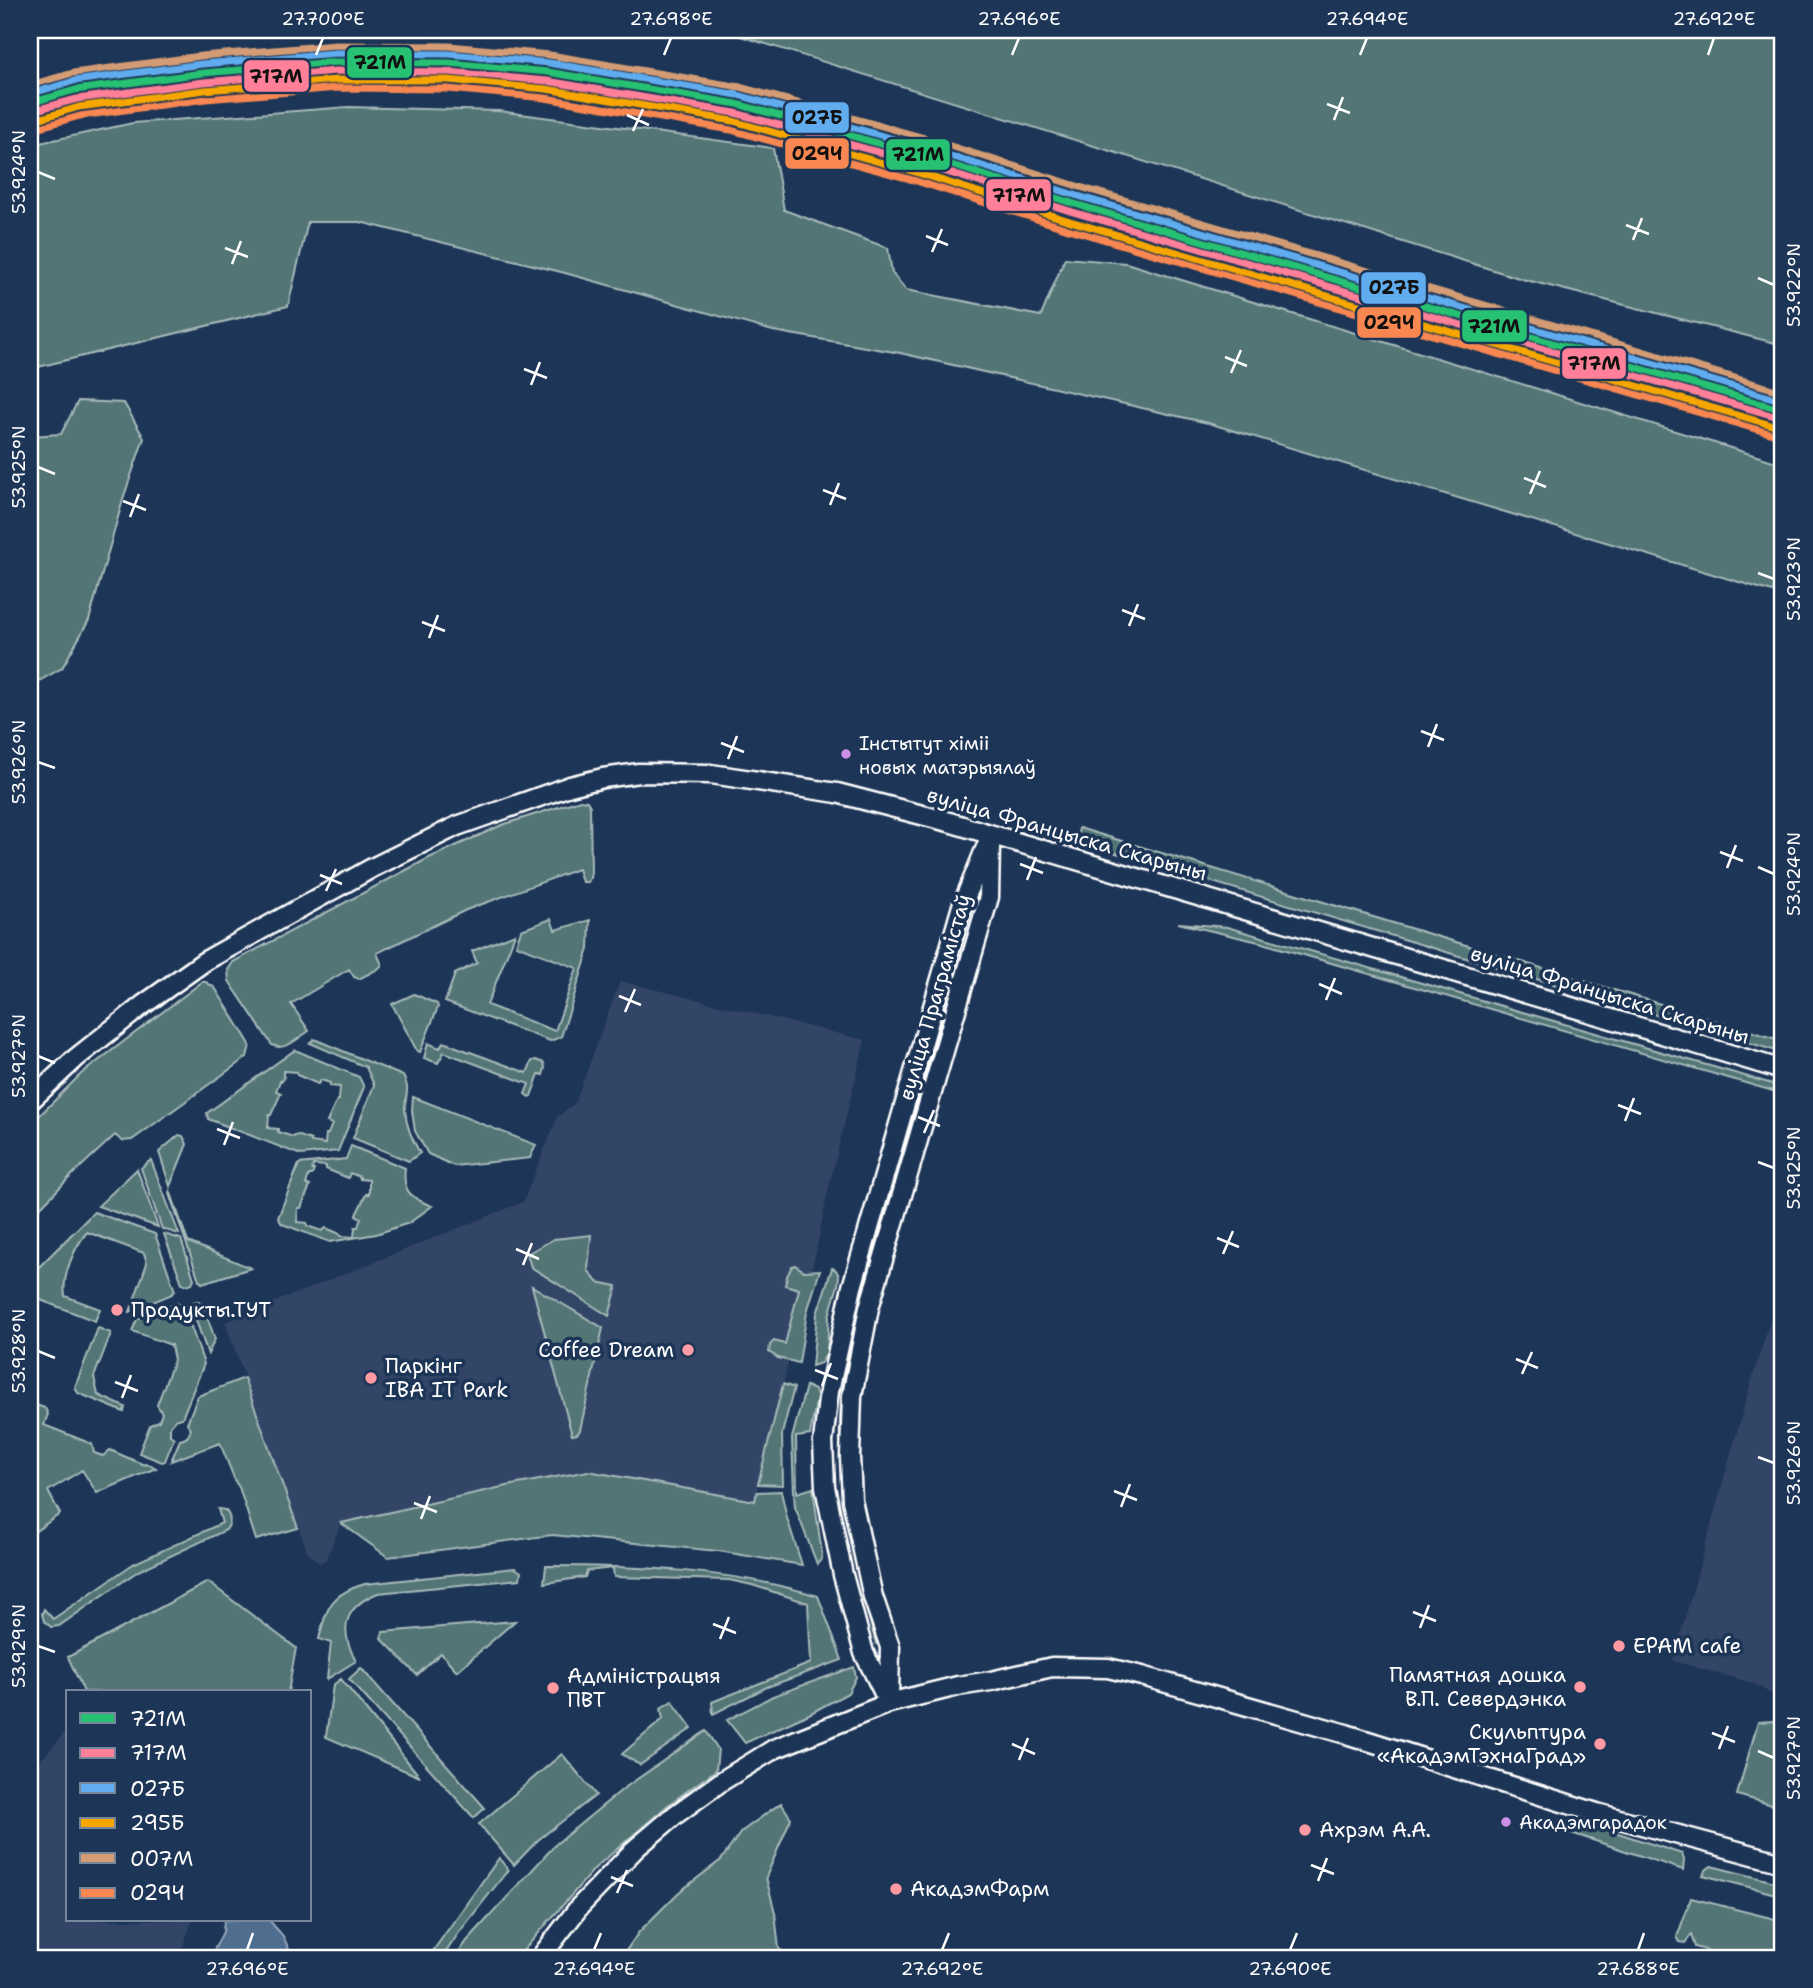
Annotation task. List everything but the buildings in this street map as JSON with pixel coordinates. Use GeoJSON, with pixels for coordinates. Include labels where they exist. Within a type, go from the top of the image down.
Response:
{"type":"FeatureCollection","features":[{"type":"Feature","properties":{"kind":"main road","name":"вуліца Францыска Скарыны"},"geometry":{"type":"LineString","coordinates":[[30,1101],[76,1058],[205,961],[372,868],[457,826],[570,786],[639,773],[711,774],[837,793],[991,835],[1783,1070]]}},
{"type":"Feature","properties":{"kind":"main road","name":"вуліца Праграмістаў"},"geometry":{"type":"LineString","coordinates":[[889,1703],[890,1647],[873,1597],[852,1500],[852,1396],[869,1308],[989,897],[991,835]]}},
{"type":"Feature","properties":{"kind":"main road","name":"вуліца Праграмістаў"},"geometry":{"type":"LineString","coordinates":[[889,1703],[864,1653],[843,1575],[825,1487],[823,1442],[829,1391],[855,1274],[962,906],[991,835]]}},
{"type":"Feature","properties":{"kind":"main road"},"geometry":{"type":"LineString","coordinates":[[540,1958],[580,1906],[636,1848],[722,1780],[774,1749],[889,1703],[1052,1667],[1108,1668],[1214,1695],[1464,1770],[1583,1809],[1783,1863]]}},
{"type":"Feature","properties":{"kind":"shaded area"},"geometry":{"type":"Polygon","coordinates":[[[620,981],[865,1040],[755,1501],[588,1471],[341,1523],[326,1560],[319,1563],[307,1551],[225,1322],[523,1202],[558,1116],[575,1103],[620,981]]]}},
{"type":"Feature","properties":{"kind":"shaded area"},"geometry":{"type":"Polygon","coordinates":[[[1772,1314],[1783,1317],[1783,1702],[1755,1684],[1673,1661],[1772,1314]]]}},
{"type":"Feature","properties":{"kind":"shaded area"},"geometry":{"type":"Polygon","coordinates":[[[66,1731],[66,1922],[192,1922],[178,1958],[30,1958],[30,1772],[66,1731]]]}},
{"type":"Feature","properties":{"kind":"shaded area"},"geometry":{"type":"Polygon","coordinates":[[[224,1922],[271,1922],[283,1936],[292,1956],[296,1958],[210,1958],[223,1932],[224,1922]]]}},
{"type":"Feature","properties":{"kind":"green space"},"geometry":{"type":"Polygon","coordinates":[[[721,30],[1783,30],[1783,345],[1522,279],[721,30]]]}},
{"type":"Feature","properties":{"kind":"green space"},"geometry":{"type":"Polygon","coordinates":[[[349,107],[499,111],[773,148],[784,210],[888,248],[892,273],[906,290],[1041,316],[1065,258],[1126,263],[1783,464],[1783,594],[1208,423],[900,353],[773,331],[565,273],[360,222],[308,222],[288,306],[30,369],[30,145],[133,123],[349,107]]]}},
{"type":"Feature","properties":{"kind":"green space"},"geometry":{"type":"Polygon","coordinates":[[[78,401],[124,403],[144,438],[124,496],[89,620],[62,668],[30,686],[30,436],[61,434],[78,401]]]}},
{"type":"Feature","properties":{"kind":"green space"},"geometry":{"type":"Polygon","coordinates":[[[580,800],[587,801],[590,806],[591,872],[588,882],[582,882],[578,869],[466,910],[377,953],[382,965],[378,969],[359,979],[354,977],[349,969],[291,1004],[309,1031],[291,1043],[282,1047],[272,1045],[229,981],[228,970],[233,962],[429,858],[502,825],[580,800]]]}},
{"type":"Feature","properties":{"kind":"green space"},"geometry":{"type":"Polygon","coordinates":[[[1079,828],[1783,1041],[1783,1053],[1076,841],[1079,828]]]}},
{"type":"Feature","properties":{"kind":"green space"},"geometry":{"type":"Polygon","coordinates":[[[971,896],[976,897],[945,999],[928,1079],[856,1328],[847,1378],[844,1416],[880,1643],[876,1644],[849,1531],[841,1474],[842,1384],[860,1292],[895,1172],[929,1038],[971,896]]]}},
{"type":"Feature","properties":{"kind":"green space"},"geometry":{"type":"Polygon","coordinates":[[[551,919],[555,930],[590,920],[589,949],[561,1037],[550,1041],[445,1002],[455,974],[477,963],[472,951],[515,934],[487,1005],[555,1031],[577,968],[516,945],[521,930],[551,919]]]}},
{"type":"Feature","properties":{"kind":"green space"},"geometry":{"type":"Polygon","coordinates":[[[1178,923],[1227,927],[1783,1087],[1783,1094],[1259,942],[1178,923]]]}},
{"type":"Feature","properties":{"kind":"green space"},"geometry":{"type":"Polygon","coordinates":[[[202,982],[215,988],[248,1041],[250,1045],[247,1057],[132,1140],[122,1141],[115,1135],[30,1218],[30,1125],[81,1074],[202,982]]]}},
{"type":"Feature","properties":{"kind":"green space"},"geometry":{"type":"Polygon","coordinates":[[[414,994],[437,1004],[438,1007],[420,1052],[392,1004],[414,994]]]}},
{"type":"Feature","properties":{"kind":"green space"},"geometry":{"type":"Polygon","coordinates":[[[314,1039],[403,1076],[407,1088],[407,1121],[420,1153],[409,1161],[353,1138],[374,1085],[366,1067],[310,1043],[314,1039]]]}},
{"type":"Feature","properties":{"kind":"green space"},"geometry":{"type":"Polygon","coordinates":[[[443,1042],[527,1073],[532,1061],[536,1060],[544,1063],[543,1075],[539,1074],[529,1097],[525,1094],[529,1084],[444,1052],[438,1063],[424,1058],[428,1043],[440,1048],[443,1042]]]}},
{"type":"Feature","properties":{"kind":"green space"},"geometry":{"type":"Polygon","coordinates":[[[295,1050],[359,1077],[364,1087],[338,1151],[301,1155],[208,1119],[207,1113],[295,1050]],[[283,1071],[284,1077],[276,1091],[281,1093],[269,1115],[268,1128],[325,1144],[326,1134],[332,1124],[327,1122],[339,1100],[340,1087],[330,1086],[330,1083],[321,1080],[318,1084],[297,1075],[297,1072],[283,1071]]]}},
{"type":"Feature","properties":{"kind":"green space"},"geometry":{"type":"Polygon","coordinates":[[[413,1097],[536,1145],[530,1158],[454,1166],[428,1154],[415,1131],[413,1097]]]}},
{"type":"Feature","properties":{"kind":"green space"},"geometry":{"type":"Polygon","coordinates":[[[179,1135],[183,1136],[187,1144],[170,1186],[159,1152],[179,1135]]]}},
{"type":"Feature","properties":{"kind":"green space"},"geometry":{"type":"Polygon","coordinates":[[[351,1146],[405,1168],[405,1183],[410,1193],[432,1206],[409,1223],[376,1234],[330,1242],[282,1224],[278,1218],[299,1164],[346,1159],[351,1146]],[[313,1165],[314,1170],[306,1184],[310,1186],[301,1208],[298,1208],[297,1222],[307,1223],[307,1226],[322,1231],[326,1228],[341,1236],[354,1237],[355,1227],[358,1227],[361,1218],[356,1215],[366,1194],[369,1194],[369,1180],[360,1179],[350,1173],[348,1178],[326,1169],[326,1166],[313,1165]]]}},
{"type":"Feature","properties":{"kind":"green space"},"geometry":{"type":"Polygon","coordinates":[[[151,1160],[179,1234],[162,1229],[141,1168],[151,1160]]]}},
{"type":"Feature","properties":{"kind":"green space"},"geometry":{"type":"Polygon","coordinates":[[[137,1169],[158,1227],[98,1206],[137,1169]]]}},
{"type":"Feature","properties":{"kind":"green space"},"geometry":{"type":"Polygon","coordinates":[[[170,1190],[188,1242],[251,1268],[202,1283],[170,1190]]]}},
{"type":"Feature","properties":{"kind":"green space"},"geometry":{"type":"Polygon","coordinates":[[[94,1212],[155,1234],[175,1291],[172,1294],[130,1312],[147,1263],[144,1253],[87,1232],[70,1262],[65,1279],[65,1296],[100,1309],[95,1321],[30,1296],[30,1276],[94,1212]]]}},
{"type":"Feature","properties":{"kind":"green space"},"geometry":{"type":"Polygon","coordinates":[[[164,1234],[181,1239],[194,1279],[192,1283],[182,1283],[164,1234]]]}},
{"type":"Feature","properties":{"kind":"green space"},"geometry":{"type":"Polygon","coordinates":[[[591,1235],[588,1270],[597,1282],[617,1286],[609,1316],[531,1267],[527,1254],[554,1239],[591,1235]]]}},
{"type":"Feature","properties":{"kind":"green space"},"geometry":{"type":"Polygon","coordinates":[[[792,1266],[804,1271],[820,1270],[807,1312],[799,1363],[778,1358],[769,1352],[774,1341],[785,1344],[799,1289],[785,1285],[792,1266]]]}},
{"type":"Feature","properties":{"kind":"green space"},"geometry":{"type":"Polygon","coordinates":[[[832,1268],[839,1276],[829,1316],[827,1353],[821,1363],[812,1366],[817,1314],[832,1268]]]}},
{"type":"Feature","properties":{"kind":"green space"},"geometry":{"type":"Polygon","coordinates":[[[532,1286],[603,1328],[577,1434],[572,1435],[532,1286]]]}},
{"type":"Feature","properties":{"kind":"green space"},"geometry":{"type":"Polygon","coordinates":[[[198,1301],[202,1303],[215,1339],[208,1354],[191,1306],[198,1301]]]}},
{"type":"Feature","properties":{"kind":"green space"},"geometry":{"type":"Polygon","coordinates":[[[177,1303],[184,1307],[204,1364],[182,1418],[175,1420],[170,1426],[170,1435],[174,1438],[165,1461],[162,1462],[139,1453],[150,1425],[159,1421],[162,1413],[157,1405],[174,1360],[171,1345],[132,1331],[137,1319],[177,1303]]]}},
{"type":"Feature","properties":{"kind":"green space"},"geometry":{"type":"Polygon","coordinates":[[[98,1328],[111,1333],[94,1377],[98,1395],[125,1407],[124,1412],[78,1393],[75,1387],[98,1328]]]}},
{"type":"Feature","properties":{"kind":"green space"},"geometry":{"type":"Polygon","coordinates":[[[244,1378],[298,1528],[256,1540],[239,1487],[220,1443],[171,1461],[180,1440],[189,1434],[191,1429],[187,1423],[198,1396],[244,1378]]]}},
{"type":"Feature","properties":{"kind":"green space"},"geometry":{"type":"Polygon","coordinates":[[[783,1384],[794,1388],[782,1434],[783,1485],[758,1484],[783,1384]]]}},
{"type":"Feature","properties":{"kind":"green space"},"geometry":{"type":"Polygon","coordinates":[[[806,1386],[815,1390],[817,1397],[810,1435],[796,1437],[797,1493],[813,1488],[822,1555],[817,1564],[795,1507],[794,1493],[792,1438],[806,1386]]]}},
{"type":"Feature","properties":{"kind":"green space"},"geometry":{"type":"Polygon","coordinates":[[[36,1405],[45,1408],[48,1414],[44,1425],[92,1444],[94,1453],[103,1456],[110,1450],[156,1468],[97,1493],[82,1470],[48,1491],[60,1514],[30,1535],[30,1419],[36,1405]]]}},
{"type":"Feature","properties":{"kind":"green space"},"geometry":{"type":"Polygon","coordinates":[[[588,1471],[755,1501],[757,1492],[781,1491],[802,1565],[718,1551],[552,1535],[388,1557],[341,1523],[507,1486],[588,1471]]]}},
{"type":"Feature","properties":{"kind":"green space"},"geometry":{"type":"Polygon","coordinates":[[[218,1509],[225,1510],[229,1517],[226,1530],[138,1571],[59,1626],[51,1627],[44,1621],[44,1609],[53,1619],[133,1564],[222,1523],[218,1509]]]}},
{"type":"Feature","properties":{"kind":"green space"},"geometry":{"type":"Polygon","coordinates":[[[546,1566],[649,1568],[684,1571],[752,1580],[818,1596],[842,1660],[767,1687],[713,1714],[712,1702],[811,1663],[808,1603],[729,1580],[614,1577],[613,1568],[587,1571],[585,1577],[544,1583],[546,1566]]]}},
{"type":"Feature","properties":{"kind":"green space"},"geometry":{"type":"Polygon","coordinates":[[[515,1568],[521,1572],[520,1579],[378,1593],[366,1599],[351,1612],[346,1630],[356,1661],[327,1679],[331,1643],[319,1639],[328,1610],[344,1592],[365,1584],[515,1568]]]}},
{"type":"Feature","properties":{"kind":"green space"},"geometry":{"type":"Polygon","coordinates":[[[208,1582],[296,1648],[288,1690],[83,1690],[68,1657],[208,1582]]]}},
{"type":"Feature","properties":{"kind":"green space"},"geometry":{"type":"Polygon","coordinates":[[[515,1621],[457,1671],[441,1653],[417,1675],[381,1638],[383,1632],[515,1621]]]}},
{"type":"Feature","properties":{"kind":"green space"},"geometry":{"type":"Polygon","coordinates":[[[854,1667],[856,1677],[848,1693],[745,1743],[727,1720],[773,1696],[854,1667]]]}},
{"type":"Feature","properties":{"kind":"green space"},"geometry":{"type":"Polygon","coordinates":[[[361,1668],[485,1808],[474,1818],[349,1679],[361,1668]]]}},
{"type":"Feature","properties":{"kind":"green space"},"geometry":{"type":"Polygon","coordinates":[[[341,1679],[420,1777],[326,1737],[333,1685],[341,1679]]]}},
{"type":"Feature","properties":{"kind":"green space"},"geometry":{"type":"Polygon","coordinates":[[[672,1701],[692,1728],[640,1765],[622,1754],[663,1719],[661,1708],[672,1701]]]}},
{"type":"Feature","properties":{"kind":"green space"},"geometry":{"type":"Polygon","coordinates":[[[1773,1721],[1783,1724],[1783,1808],[1737,1795],[1758,1722],[1773,1721]]]}},
{"type":"Feature","properties":{"kind":"green space"},"geometry":{"type":"Polygon","coordinates":[[[706,1731],[718,1749],[716,1770],[668,1805],[595,1868],[517,1958],[455,1958],[467,1941],[556,1844],[623,1789],[706,1731]]]}},
{"type":"Feature","properties":{"kind":"green space"},"geometry":{"type":"Polygon","coordinates":[[[562,1754],[596,1795],[538,1840],[514,1865],[479,1824],[562,1754]]]}},
{"type":"Feature","properties":{"kind":"green space"},"geometry":{"type":"Polygon","coordinates":[[[781,1803],[791,1818],[766,1877],[775,1913],[779,1949],[793,1958],[621,1958],[639,1932],[678,1893],[721,1860],[741,1832],[781,1803]]]}},
{"type":"Feature","properties":{"kind":"green space"},"geometry":{"type":"Polygon","coordinates":[[[1547,1823],[1566,1828],[1609,1830],[1682,1854],[1683,1870],[1553,1827],[1547,1823]]]}},
{"type":"Feature","properties":{"kind":"green space"},"geometry":{"type":"Polygon","coordinates":[[[499,1858],[508,1870],[442,1958],[428,1958],[499,1858]]]}},
{"type":"Feature","properties":{"kind":"green space"},"geometry":{"type":"Polygon","coordinates":[[[1711,1866],[1783,1884],[1783,1896],[1703,1875],[1711,1866]]]}},
{"type":"Feature","properties":{"kind":"green space"},"geometry":{"type":"Polygon","coordinates":[[[1691,1898],[1783,1921],[1783,1958],[1732,1958],[1695,1947],[1691,1935],[1685,1943],[1680,1942],[1677,1937],[1691,1898]]]}},
{"type":"Feature","properties":{"kind":"transit line","name":"007М"},"geometry":{"type":"LineString","coordinates":[[30,85],[73,73],[201,56],[336,45],[449,46],[550,55],[740,87],[925,138],[1080,187],[1783,392]]}},
{"type":"Feature","properties":{"kind":"transit line","name":"027Б"},"geometry":{"type":"LineString","coordinates":[[30,94],[74,81],[202,64],[336,53],[449,54],[549,63],[738,95],[1783,401]]}},
{"type":"Feature","properties":{"kind":"transit line","name":"721М"},"geometry":{"type":"LineString","coordinates":[[30,103],[75,90],[203,73],[336,62],[449,63],[548,72],[737,104],[920,155],[1075,204],[1783,410]]}},
{"type":"Feature","properties":{"kind":"transit line","name":"717М"},"geometry":{"type":"LineString","coordinates":[[32,111],[77,99],[204,82],[336,71],[449,72],[547,81],[735,113],[918,163],[1073,212],[1781,418]]}},
{"type":"Feature","properties":{"kind":"transit line","name":"295Б"},"geometry":{"type":"LineString","coordinates":[[35,120],[79,107],[205,90],[337,80],[448,80],[546,89],[733,121],[915,172],[1070,221],[1778,427]]}},
{"type":"Feature","properties":{"kind":"transit line","name":"029Ч"},"geometry":{"type":"LineString","coordinates":[[37,128],[80,116],[206,99],[337,88],[448,89],[545,98],[731,130],[913,180],[1068,229],[1776,435]]}},
{"type":"Feature","properties":{"kind":"place","name":"Інстытут хіміі новых матэрыялаў"},"geometry":{"type":"Point","coordinates":[846,754]}},
{"type":"Feature","properties":{"kind":"place","name":"Продукты.ТУТ"},"geometry":{"type":"Point","coordinates":[117,1310]}},
{"type":"Feature","properties":{"kind":"place","name":"Coffee Dream"},"geometry":{"type":"Point","coordinates":[688,1350]}},
{"type":"Feature","properties":{"kind":"place","name":"Паркінг IBA IT Park"},"geometry":{"type":"Point","coordinates":[371,1378]}},
{"type":"Feature","properties":{"kind":"place","name":"EPAM cafe"},"geometry":{"type":"Point","coordinates":[1619,1646]}},
{"type":"Feature","properties":{"kind":"place","name":"Памятная дошка В.П. Севердэнка"},"geometry":{"type":"Point","coordinates":[1580,1687]}},
{"type":"Feature","properties":{"kind":"place","name":"Адміністрацыя ПВТ"},"geometry":{"type":"Point","coordinates":[553,1688]}},
{"type":"Feature","properties":{"kind":"place","name":"Скульптура «АкадэмТэхнаГрад»"},"geometry":{"type":"Point","coordinates":[1600,1744]}},
{"type":"Feature","properties":{"kind":"place","name":"Акадэмгарадок"},"geometry":{"type":"Point","coordinates":[1506,1822]}},
{"type":"Feature","properties":{"kind":"place","name":"Ахрэм А.А."},"geometry":{"type":"Point","coordinates":[1305,1830]}},
{"type":"Feature","properties":{"kind":"place","name":"АкадэмФарм"},"geometry":{"type":"Point","coordinates":[896,1889]}}]}
